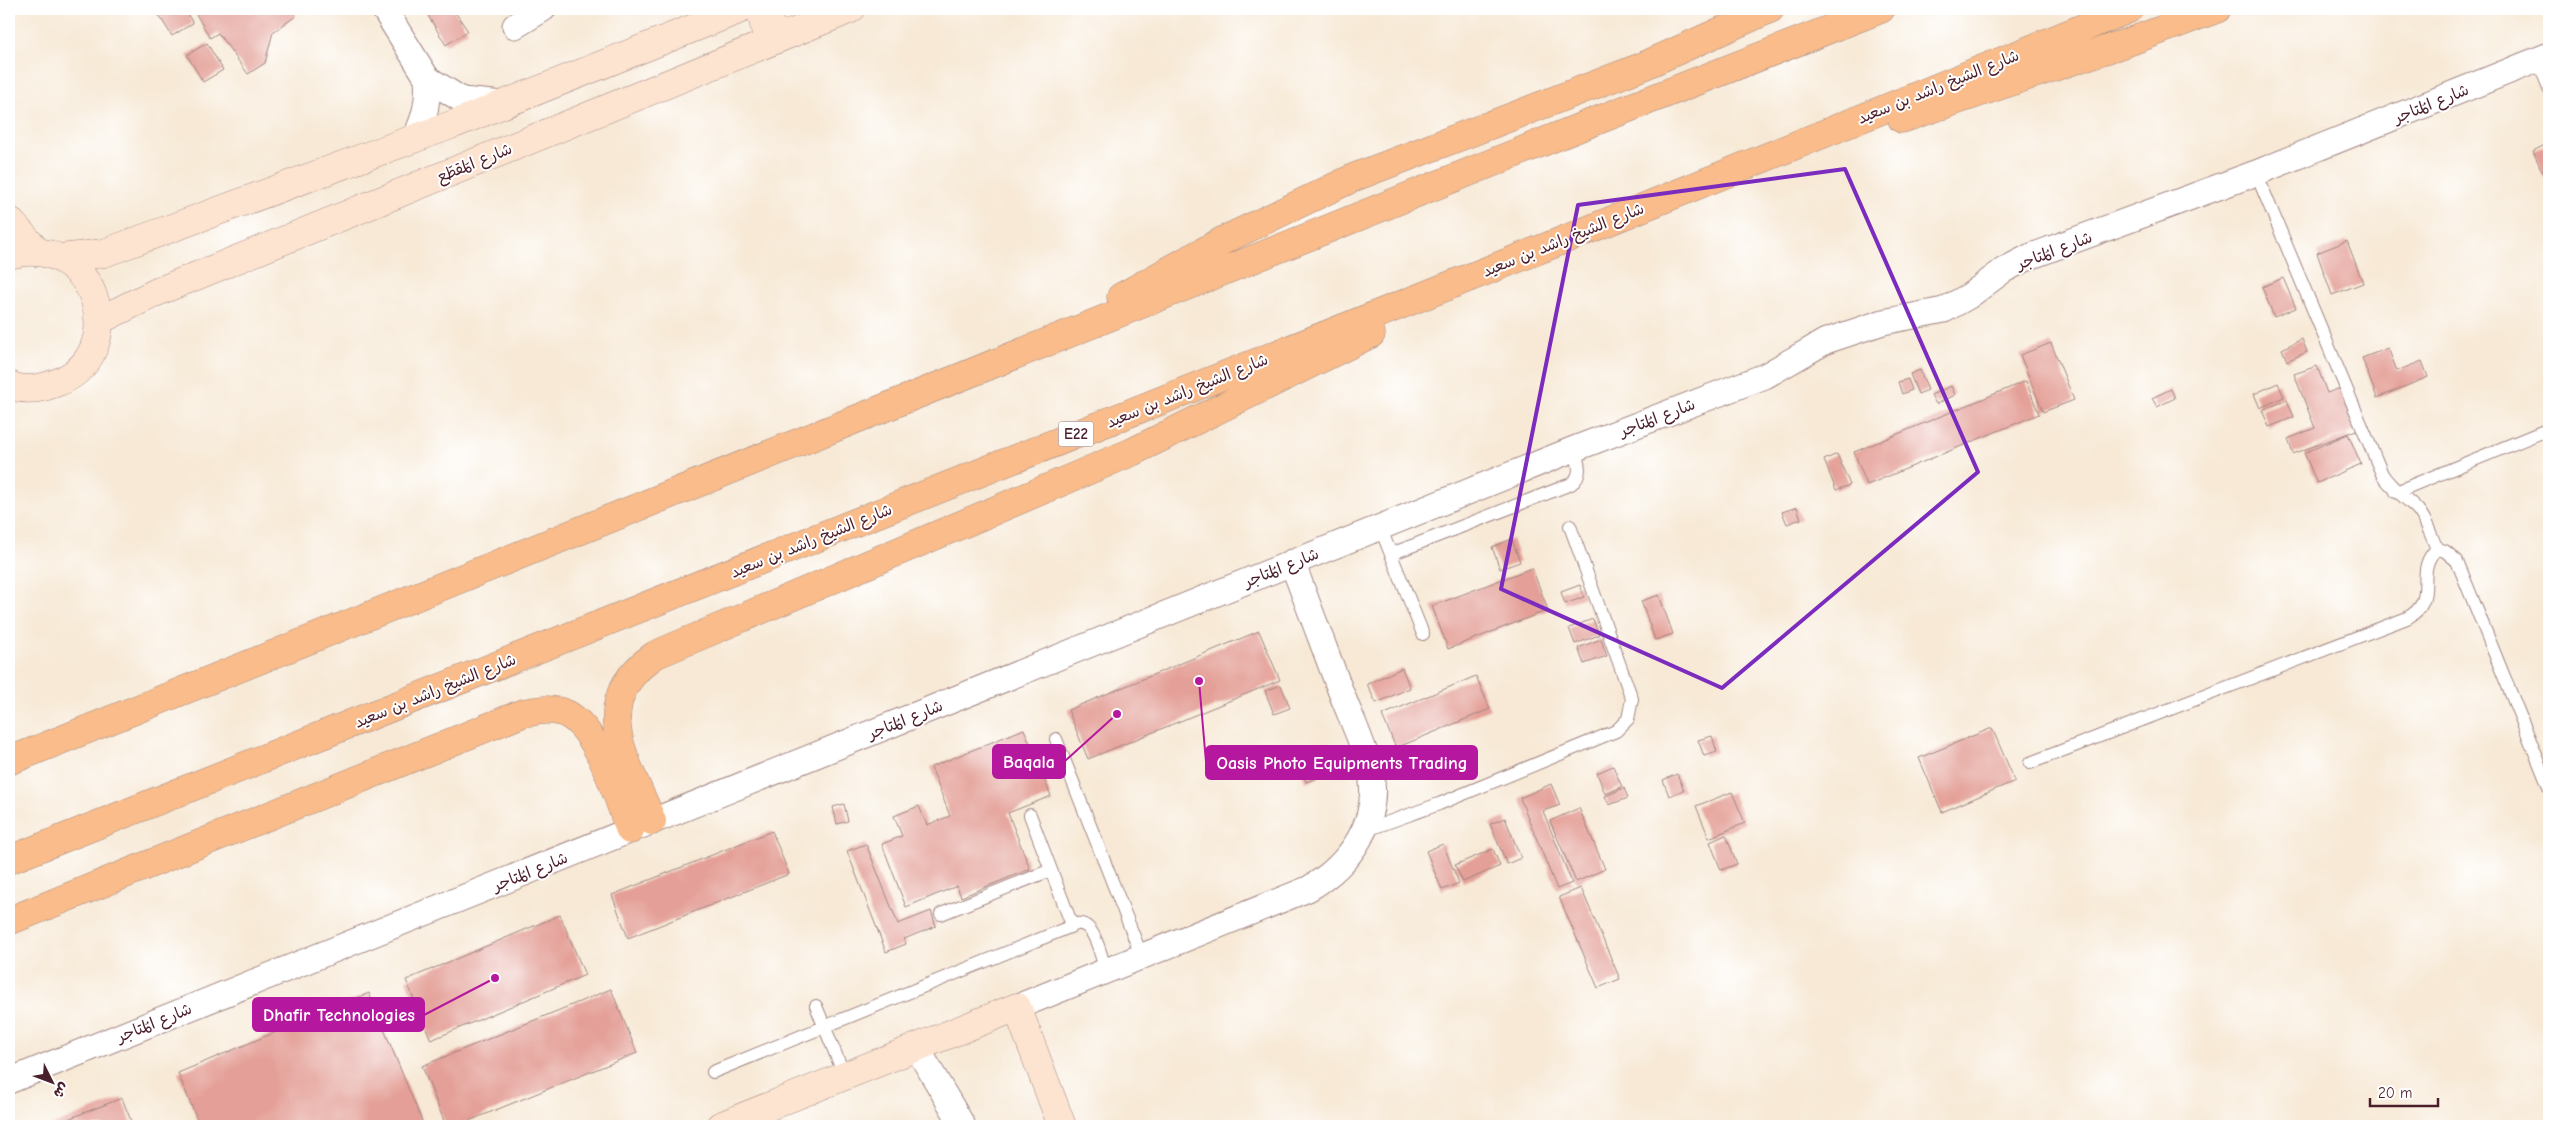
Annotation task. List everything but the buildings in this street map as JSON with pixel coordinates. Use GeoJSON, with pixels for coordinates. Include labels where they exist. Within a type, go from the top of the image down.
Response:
{"type":"FeatureCollection","features":[{"type":"Feature","properties":{"kind":"highway"},"geometry":{"type":"LineString","coordinates":[[1052,341],[1165,272],[1289,208],[1355,177],[1641,67],[1770,9]]}},
{"type":"Feature","properties":{"kind":"highway"},"geometry":{"type":"LineString","coordinates":[[9,761],[1881,9]]}},
{"type":"Feature","properties":{"kind":"highway","name":"شارع الشيخ راشد بن سعيد"},"geometry":{"type":"LineString","coordinates":[[13,859],[1556,243],[2129,9]]}},
{"type":"Feature","properties":{"kind":"highway"},"geometry":{"type":"LineString","coordinates":[[1621,215],[2125,44],[2217,9]]}},
{"type":"Feature","properties":{"kind":"highway"},"geometry":{"type":"LineString","coordinates":[[641,826],[618,738],[616,720],[618,701],[625,682],[637,667],[655,655],[1132,452],[1556,243]]}},
{"type":"Feature","properties":{"kind":"highway"},"geometry":{"type":"LineString","coordinates":[[9,921],[523,713],[544,709],[563,712],[581,723],[594,741],[641,826]]}},
{"type":"Feature","properties":{"kind":"street"},"geometry":{"type":"LineString","coordinates":[[384,9],[427,78],[429,96],[426,114],[415,138]]}},
{"type":"Feature","properties":{"kind":"street"},"geometry":{"type":"LineString","coordinates":[[515,26],[543,9]]}},
{"type":"Feature","properties":{"kind":"street"},"geometry":{"type":"LineString","coordinates":[[9,255],[20,252],[50,255],[104,253],[415,138],[741,9]]}},
{"type":"Feature","properties":{"kind":"street"},"geometry":{"type":"LineString","coordinates":[[772,9],[762,16],[762,23],[765,28],[772,32],[787,34]]}},
{"type":"Feature","properties":{"kind":"street","name":"شارع المَقطَع"},"geometry":{"type":"LineString","coordinates":[[100,320],[157,292],[851,9]]}},
{"type":"Feature","properties":{"kind":"street","name":"شارع المُتاجر"},"geometry":{"type":"LineString","coordinates":[[9,1081],[1292,562],[1574,449],[1765,376],[1826,341],[1883,322],[1944,310],[1969,296],[2004,270],[2029,257],[2256,173],[2544,57]]}},
{"type":"Feature","properties":{"kind":"street"},"geometry":{"type":"LineString","coordinates":[[427,78],[462,100],[503,104]]}},
{"type":"Feature","properties":{"kind":"street"},"geometry":{"type":"LineString","coordinates":[[9,220],[50,255],[82,273],[95,295],[100,320],[95,344],[83,365],[64,381],[40,388],[16,388],[9,385]]}},
{"type":"Feature","properties":{"kind":"street"},"geometry":{"type":"LineString","coordinates":[[720,1126],[1314,886],[1342,865],[1364,831],[1370,811],[1370,770],[1292,562]]}},
{"type":"Feature","properties":{"kind":"street"},"geometry":{"type":"LineString","coordinates":[[1017,1007],[1062,1126]]}},
{"type":"Feature","properties":{"kind":"street"},"geometry":{"type":"LineString","coordinates":[[917,1048],[964,1126]]}},
{"type":"Feature","properties":{"kind":"lane"},"geometry":{"type":"LineString","coordinates":[[2544,57],[2549,88]]}},
{"type":"Feature","properties":{"kind":"lane"},"geometry":{"type":"LineString","coordinates":[[2256,173],[2382,474],[2396,492],[2410,503],[2424,519],[2437,549]]}},
{"type":"Feature","properties":{"kind":"lane"},"geometry":{"type":"LineString","coordinates":[[2396,492],[2549,429]]}},
{"type":"Feature","properties":{"kind":"lane"},"geometry":{"type":"LineString","coordinates":[[1391,554],[1571,484],[1578,478],[1580,468],[1574,449]]}},
{"type":"Feature","properties":{"kind":"lane"},"geometry":{"type":"LineString","coordinates":[[1364,831],[1439,804],[1616,731],[1628,719],[1632,699],[1570,526]]}},
{"type":"Feature","properties":{"kind":"lane"},"geometry":{"type":"LineString","coordinates":[[1380,527],[1423,634]]}},
{"type":"Feature","properties":{"kind":"lane"},"geometry":{"type":"LineString","coordinates":[[2030,764],[2407,618],[2419,609],[2423,603],[2427,587],[2426,566],[2437,549]]}},
{"type":"Feature","properties":{"kind":"lane"},"geometry":{"type":"LineString","coordinates":[[2437,549],[2444,551],[2457,561],[2549,787]]}},
{"type":"Feature","properties":{"kind":"lane"},"geometry":{"type":"LineString","coordinates":[[1056,739],[1142,957]]}},
{"type":"Feature","properties":{"kind":"lane"},"geometry":{"type":"LineString","coordinates":[[1030,815],[1072,925]]}},
{"type":"Feature","properties":{"kind":"lane"},"geometry":{"type":"LineString","coordinates":[[941,914],[1051,870]]}},
{"type":"Feature","properties":{"kind":"lane"},"geometry":{"type":"LineString","coordinates":[[713,1072],[1072,925],[1081,923],[1088,927],[1106,971]]}},
{"type":"Feature","properties":{"kind":"lane"},"geometry":{"type":"LineString","coordinates":[[816,1006],[845,1076]]}},
{"type":"Feature","properties":{"kind":"highlighted area"},"geometry":{"type":"Polygon","coordinates":[[[1845,169],[1978,472],[1722,688],[1501,589],[1578,205],[1845,169]]]}},
{"type":"Feature","properties":{"kind":"place","name":"Oasis Photo Equipments Trading"},"geometry":{"type":"Point","coordinates":[1199,681]}},
{"type":"Feature","properties":{"kind":"place","name":"Baqala"},"geometry":{"type":"Point","coordinates":[1117,714]}},
{"type":"Feature","properties":{"kind":"place","name":"Dhafir Technologies"},"geometry":{"type":"Point","coordinates":[495,978]}}]}
